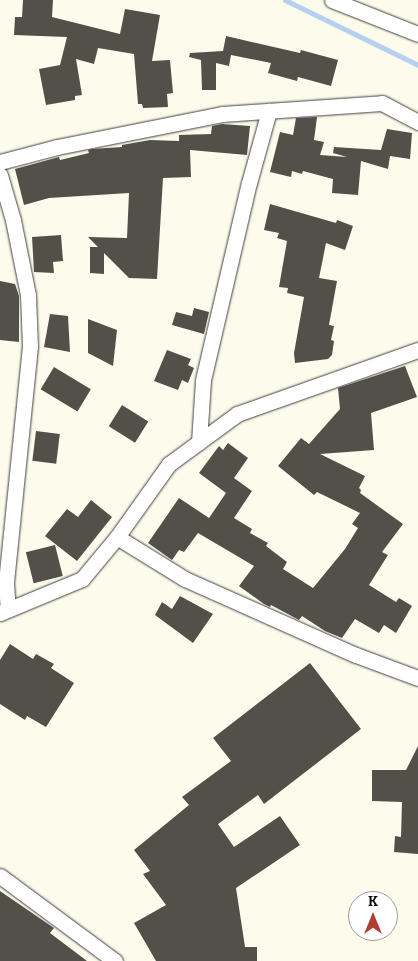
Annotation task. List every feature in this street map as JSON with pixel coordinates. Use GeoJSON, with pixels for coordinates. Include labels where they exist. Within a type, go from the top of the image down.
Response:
{"type":"FeatureCollection","features":[{"type":"Feature","properties":{"kind":"street"},"geometry":{"type":"LineString","coordinates":[[332,0],[418,34]]}},
{"type":"Feature","properties":{"kind":"street"},"geometry":{"type":"LineString","coordinates":[[0,162],[58,147],[222,114],[382,103],[418,122]]}},
{"type":"Feature","properties":{"kind":"street"},"geometry":{"type":"LineString","coordinates":[[199,442],[203,380],[249,182],[269,111]]}},
{"type":"Feature","properties":{"kind":"street"},"geometry":{"type":"LineString","coordinates":[[0,175],[13,220],[28,295],[30,338],[4,611],[82,579],[117,537],[170,464],[237,414],[418,350]]}},
{"type":"Feature","properties":{"kind":"street"},"geometry":{"type":"LineString","coordinates":[[117,537],[185,579],[356,655],[418,678]]}},
{"type":"Feature","properties":{"kind":"street"},"geometry":{"type":"LineString","coordinates":[[0,876],[115,961]]}},
{"type":"Feature","properties":{"kind":"building"},"geometry":{"type":"Polygon","coordinates":[[[23,0],[53,0],[52,17],[120,34],[125,9],[160,15],[152,61],[170,60],[173,93],[167,94],[168,107],[143,108],[142,104],[138,104],[134,54],[98,48],[94,64],[76,59],[82,95],[75,96],[75,100],[46,105],[39,69],[60,65],[67,37],[14,35],[15,17],[22,17],[23,0]]]}},
{"type":"Feature","properties":{"kind":"building"},"geometry":{"type":"Polygon","coordinates":[[[226,36],[300,53],[301,50],[338,60],[331,86],[298,77],[297,81],[268,73],[271,63],[231,55],[229,66],[216,63],[216,90],[202,90],[201,60],[189,57],[190,53],[223,51],[226,36]]]}},
{"type":"Feature","properties":{"kind":"building"},"geometry":{"type":"Polygon","coordinates":[[[317,117],[314,140],[324,142],[320,155],[347,157],[333,153],[334,147],[381,150],[387,129],[412,133],[410,159],[390,156],[388,169],[361,161],[358,195],[332,193],[333,179],[303,171],[302,174],[292,171],[291,177],[270,172],[280,132],[293,135],[296,118],[317,117]]]}},
{"type":"Feature","properties":{"kind":"building"},"geometry":{"type":"Polygon","coordinates":[[[222,124],[250,126],[247,155],[190,150],[191,177],[163,178],[157,279],[129,278],[104,253],[104,274],[90,273],[90,247],[98,247],[88,237],[127,238],[129,193],[49,198],[24,205],[15,169],[59,157],[60,160],[89,153],[88,150],[92,149],[122,147],[122,145],[150,140],[179,141],[179,135],[211,134],[212,126],[222,124]]]}},
{"type":"Feature","properties":{"kind":"building"},"geometry":{"type":"Polygon","coordinates":[[[270,204],[336,223],[337,220],[353,226],[345,250],[326,243],[319,278],[337,281],[329,325],[334,326],[331,340],[334,341],[332,355],[328,359],[295,363],[294,353],[304,297],[287,293],[288,288],[279,287],[287,241],[277,238],[279,233],[264,230],[270,204]]]}},
{"type":"Feature","properties":{"kind":"building"},"geometry":{"type":"Polygon","coordinates":[[[61,235],[63,261],[53,262],[54,273],[34,272],[32,237],[61,235]]]}},
{"type":"Feature","properties":{"kind":"building"},"geometry":{"type":"Polygon","coordinates":[[[0,281],[15,284],[19,296],[19,342],[0,340],[0,281]]]}},
{"type":"Feature","properties":{"kind":"building"},"geometry":{"type":"Polygon","coordinates":[[[194,308],[209,312],[204,334],[172,325],[176,312],[192,316],[194,308]]]}},
{"type":"Feature","properties":{"kind":"building"},"geometry":{"type":"Polygon","coordinates":[[[50,314],[68,316],[70,352],[44,347],[50,314]]]}},
{"type":"Feature","properties":{"kind":"building"},"geometry":{"type":"Polygon","coordinates":[[[88,319],[117,330],[113,366],[88,353],[88,319]]]}},
{"type":"Feature","properties":{"kind":"building"},"geometry":{"type":"Polygon","coordinates":[[[167,350],[191,359],[188,365],[194,368],[188,383],[182,380],[178,390],[154,381],[167,350]]]}},
{"type":"Feature","properties":{"kind":"building"},"geometry":{"type":"Polygon","coordinates":[[[405,366],[417,397],[371,413],[374,450],[320,454],[365,476],[359,488],[361,490],[360,493],[403,524],[382,552],[388,555],[369,585],[396,602],[399,598],[412,606],[396,633],[384,625],[379,633],[355,619],[342,638],[325,631],[302,616],[299,620],[271,605],[270,607],[264,604],[239,586],[254,566],[198,533],[184,552],[179,550],[172,560],[148,543],[179,498],[209,518],[226,493],[199,473],[219,446],[223,450],[228,443],[248,458],[234,478],[252,491],[234,518],[252,529],[250,533],[268,543],[266,546],[287,562],[283,569],[313,588],[345,549],[358,528],[352,524],[360,513],[317,492],[314,495],[278,466],[301,438],[309,444],[340,409],[338,388],[405,366]]]}},
{"type":"Feature","properties":{"kind":"building"},"geometry":{"type":"Polygon","coordinates":[[[54,367],[91,389],[77,411],[41,389],[54,367]]]}},
{"type":"Feature","properties":{"kind":"building"},"geometry":{"type":"Polygon","coordinates":[[[122,405],[148,421],[135,443],[109,426],[122,405]]]}},
{"type":"Feature","properties":{"kind":"building"},"geometry":{"type":"Polygon","coordinates":[[[36,431],[60,434],[56,464],[32,461],[36,431]]]}},
{"type":"Feature","properties":{"kind":"building"},"geometry":{"type":"Polygon","coordinates":[[[91,500],[112,517],[77,561],[45,536],[67,509],[78,517],[91,500]]]}},
{"type":"Feature","properties":{"kind":"building"},"geometry":{"type":"Polygon","coordinates":[[[55,545],[63,576],[34,583],[26,552],[55,545]]]}},
{"type":"Feature","properties":{"kind":"building"},"geometry":{"type":"Polygon","coordinates":[[[180,596],[213,614],[193,643],[155,615],[162,602],[172,609],[180,596]]]}},
{"type":"Feature","properties":{"kind":"building"},"geometry":{"type":"Polygon","coordinates":[[[10,644],[33,659],[36,654],[54,664],[51,668],[74,683],[46,727],[27,716],[25,720],[0,704],[0,660],[10,644]]]}},
{"type":"Feature","properties":{"kind":"building"},"geometry":{"type":"Polygon","coordinates":[[[310,663],[361,729],[264,804],[258,795],[218,824],[234,847],[280,816],[300,845],[236,888],[245,947],[257,947],[257,961],[156,961],[134,923],[166,905],[143,874],[150,871],[134,850],[189,805],[182,797],[231,761],[213,738],[310,663]]]}},
{"type":"Feature","properties":{"kind":"building"},"geometry":{"type":"Polygon","coordinates":[[[418,746],[418,854],[394,852],[395,836],[401,837],[402,802],[372,801],[372,770],[406,770],[418,746]]]}},
{"type":"Feature","properties":{"kind":"building"},"geometry":{"type":"Polygon","coordinates":[[[0,891],[54,928],[50,933],[87,961],[0,961],[0,891]]]}},
{"type":"Feature","properties":{"kind":"waterway"},"geometry":{"type":"LineString","coordinates":[[285,0],[418,65]]}}]}
